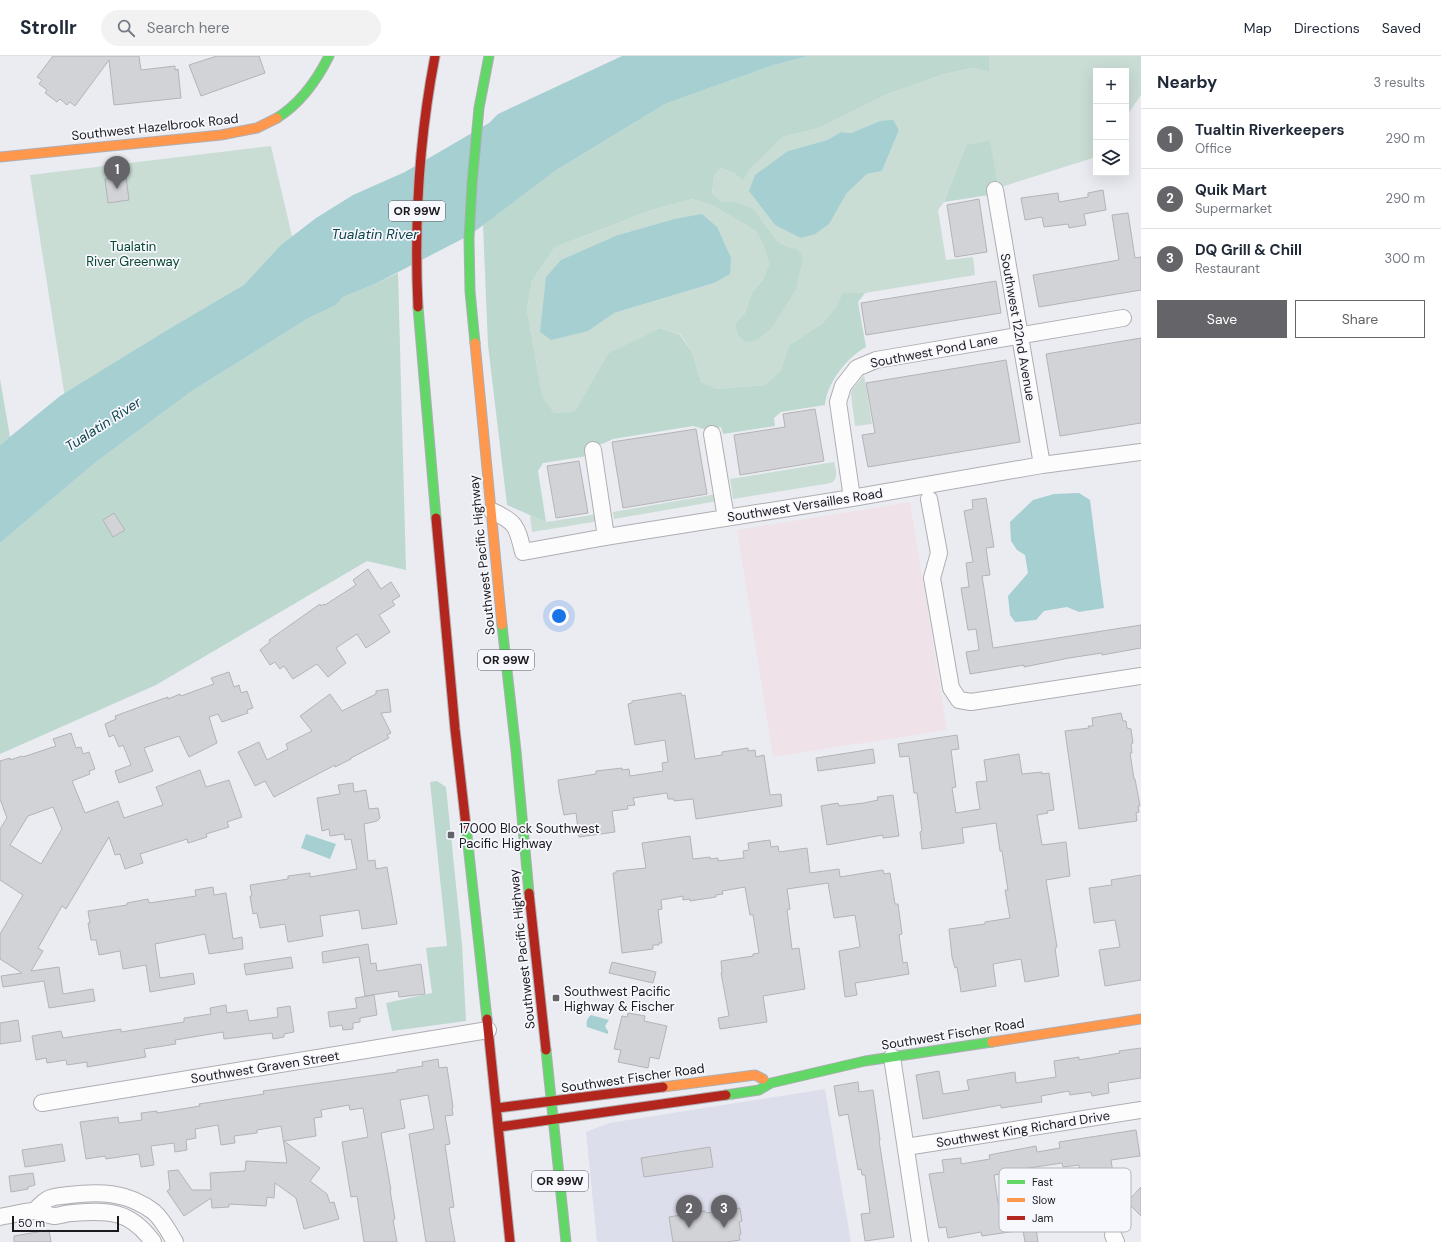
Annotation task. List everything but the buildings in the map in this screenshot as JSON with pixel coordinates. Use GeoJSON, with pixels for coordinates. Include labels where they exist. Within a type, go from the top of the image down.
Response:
{"type":"FeatureCollection","features":[{"type":"Feature","properties":{"kind":"main road","name":"Southwest Hazelbrook Road"},"geometry":{"type":"LineString","coordinates":[[0,157],[221,135],[257,128],[280,116],[301,98],[321,73],[329,56]]}},
{"type":"Feature","properties":{"kind":"main road","name":"Southwest Pacific Highway"},"geometry":{"type":"LineString","coordinates":[[489,56],[479,114],[471,192],[469,267],[470,298],[492,510],[496,569],[516,751],[529,896],[566,1242]]}},
{"type":"Feature","properties":{"kind":"main road","name":"OR 99W"},"geometry":{"type":"LineString","coordinates":[[434,59],[424,122],[418,201],[417,295],[454,721],[477,916],[510,1242]]}},
{"type":"Feature","properties":{"kind":"main road","name":"Southwest Fischer Road"},"geometry":{"type":"LineString","coordinates":[[499,1127],[759,1090],[771,1083],[865,1061],[1141,1019]]}},
{"type":"Feature","properties":{"kind":"main road","name":"Southwest Fischer Road"},"geometry":{"type":"LineString","coordinates":[[496,1108],[755,1075],[771,1083]]}},
{"type":"Feature","properties":{"kind":"street","name":"Southwest 122nd Avenue"},"geometry":{"type":"LineString","coordinates":[[994,190],[1042,465]]}},
{"type":"Feature","properties":{"kind":"street","name":"Southwest Pond Lane"},"geometry":{"type":"LineString","coordinates":[[852,498],[838,402],[843,386],[857,368],[876,360],[1123,318]]}},
{"type":"Feature","properties":{"kind":"street"},"geometry":{"type":"LineString","coordinates":[[712,434],[726,518]]}},
{"type":"Feature","properties":{"kind":"street"},"geometry":{"type":"LineString","coordinates":[[593,450],[606,537]]}},
{"type":"Feature","properties":{"kind":"street","name":"Southwest Versailles Road"},"geometry":{"type":"LineString","coordinates":[[492,510],[507,519],[519,531],[524,552],[606,537],[852,498],[1042,465],[1141,452]]}},
{"type":"Feature","properties":{"kind":"street"},"geometry":{"type":"LineString","coordinates":[[929,499],[939,553],[932,578],[951,688],[959,700],[971,702],[1141,676]]}},
{"type":"Feature","properties":{"kind":"street","name":"Southwest Graven Street"},"geometry":{"type":"LineString","coordinates":[[42,1103],[488,1030]]}},
{"type":"Feature","properties":{"kind":"street"},"geometry":{"type":"LineString","coordinates":[[892,1057],[920,1242]]}},
{"type":"Feature","properties":{"kind":"street","name":"Southwest King Richard Drive"},"geometry":{"type":"LineString","coordinates":[[906,1148],[1141,1110]]}},
{"type":"Feature","properties":{"kind":"street"},"geometry":{"type":"LineString","coordinates":[[34,1211],[50,1198],[94,1192],[108,1193],[142,1204],[155,1213],[175,1242]]}},
{"type":"Feature","properties":{"kind":"street"},"geometry":{"type":"LineString","coordinates":[[0,1218],[34,1211],[55,1216],[69,1213],[97,1211],[112,1212],[139,1226],[153,1242]]}},
{"type":"Feature","properties":{"kind":"shaded area"},"geometry":{"type":"Polygon","coordinates":[[[910,502],[947,730],[773,757],[737,530],[910,502]]]}},
{"type":"Feature","properties":{"kind":"shaded area"},"geometry":{"type":"Polygon","coordinates":[[[825,1089],[851,1242],[597,1242],[586,1132],[609,1123],[825,1089]]]}},
{"type":"Feature","properties":{"kind":"green space"},"geometry":{"type":"Polygon","coordinates":[[[809,56],[989,56],[989,71],[973,68],[944,74],[888,94],[819,128],[783,137],[750,169],[743,181],[734,173],[721,168],[714,176],[712,194],[723,202],[737,202],[753,208],[777,241],[787,247],[797,249],[803,257],[796,289],[771,329],[755,341],[745,342],[737,335],[735,323],[745,313],[752,292],[763,280],[769,264],[764,247],[756,231],[712,205],[692,199],[652,210],[555,247],[532,281],[527,310],[542,395],[554,413],[575,411],[608,353],[660,328],[680,335],[692,352],[701,382],[717,389],[765,385],[781,370],[789,346],[823,323],[836,307],[843,293],[865,293],[858,302],[866,347],[852,357],[839,372],[830,388],[825,405],[781,412],[774,418],[775,426],[723,434],[721,427],[707,430],[693,426],[613,439],[602,444],[587,446],[588,456],[543,463],[538,471],[546,522],[507,505],[488,345],[483,225],[555,171],[665,104],[774,65],[809,56]]]}},
{"type":"Feature","properties":{"kind":"green space"},"geometry":{"type":"Polygon","coordinates":[[[989,56],[1141,56],[1141,95],[1129,113],[1129,68],[1093,68],[1093,158],[998,188],[966,145],[944,202],[938,210],[946,260],[973,257],[975,275],[865,293],[844,293],[836,307],[823,323],[790,346],[781,370],[765,385],[717,389],[701,382],[692,352],[681,335],[660,328],[608,353],[575,411],[554,413],[542,395],[527,310],[532,281],[555,247],[652,210],[692,199],[712,205],[756,231],[764,247],[769,264],[763,280],[752,292],[745,313],[735,323],[737,335],[745,342],[787,247],[777,241],[753,208],[737,202],[723,202],[712,194],[714,176],[721,168],[734,173],[743,181],[750,169],[783,137],[819,128],[888,94],[944,74],[973,68],[989,70],[989,56]],[[880,121],[851,133],[841,132],[827,140],[788,151],[846,194],[867,174],[882,171],[899,130],[880,121]],[[702,215],[674,219],[618,235],[614,313],[714,283],[702,215]]]}},
{"type":"Feature","properties":{"kind":"green space"},"geometry":{"type":"Polygon","coordinates":[[[990,141],[998,188],[989,195],[944,202],[966,145],[990,141]]]}},
{"type":"Feature","properties":{"kind":"green space","name":"Tualatin River Greenway"},"geometry":{"type":"Polygon","coordinates":[[[271,146],[299,266],[65,398],[30,175],[271,146]]]}},
{"type":"Feature","properties":{"kind":"green space"},"geometry":{"type":"Polygon","coordinates":[[[398,273],[406,570],[367,561],[156,685],[0,754],[0,543],[96,462],[192,391],[307,319],[336,305],[343,297],[398,273]]]}},
{"type":"Feature","properties":{"kind":"green space"},"geometry":{"type":"Polygon","coordinates":[[[864,375],[872,424],[855,426],[851,394],[852,390],[864,375]]]}},
{"type":"Feature","properties":{"kind":"green space"},"geometry":{"type":"Polygon","coordinates":[[[0,379],[10,437],[0,445],[0,379]]]}},
{"type":"Feature","properties":{"kind":"green space"},"geometry":{"type":"Polygon","coordinates":[[[834,462],[836,476],[834,481],[831,483],[733,499],[730,479],[834,462]]]}},
{"type":"Feature","properties":{"kind":"green space"},"geometry":{"type":"Polygon","coordinates":[[[717,494],[718,501],[614,519],[613,512],[717,494]]]}},
{"type":"Feature","properties":{"kind":"green space"},"geometry":{"type":"Polygon","coordinates":[[[598,514],[599,521],[532,532],[530,515],[546,522],[598,514]]]}},
{"type":"Feature","properties":{"kind":"green space"},"geometry":{"type":"Polygon","coordinates":[[[437,781],[446,787],[462,944],[466,1021],[392,1031],[386,1003],[432,993],[426,948],[447,946],[430,782],[437,781]]]}},
{"type":"Feature","properties":{"kind":"water","name":"Tualatin River"},"geometry":{"type":"Polygon","coordinates":[[[622,56],[809,56],[774,65],[665,104],[555,171],[470,235],[375,284],[343,297],[336,305],[307,319],[192,391],[96,462],[0,543],[0,445],[60,396],[244,285],[281,245],[316,218],[353,195],[405,172],[489,123],[498,114],[622,56]]]}},
{"type":"Feature","properties":{"kind":"water"},"geometry":{"type":"Polygon","coordinates":[[[893,120],[899,130],[882,171],[867,174],[846,194],[829,224],[815,234],[801,238],[775,225],[749,191],[755,175],[788,151],[827,140],[841,132],[851,133],[880,121],[893,120]]]}},
{"type":"Feature","properties":{"kind":"water"},"geometry":{"type":"Polygon","coordinates":[[[702,214],[717,227],[731,258],[730,274],[714,283],[614,313],[588,331],[551,340],[540,332],[546,277],[561,260],[618,235],[674,219],[702,214]]]}},
{"type":"Feature","properties":{"kind":"water"},"geometry":{"type":"Polygon","coordinates":[[[1079,493],[1090,500],[1104,608],[1079,612],[1067,607],[1044,611],[1036,620],[1015,622],[1010,615],[1008,596],[1028,573],[1025,555],[1017,550],[1011,541],[1010,522],[1033,500],[1054,494],[1079,493]]]}},
{"type":"Feature","properties":{"kind":"water"},"geometry":{"type":"Polygon","coordinates":[[[306,834],[336,844],[330,859],[301,848],[306,834]]]}},
{"type":"Feature","properties":{"kind":"water"},"geometry":{"type":"Polygon","coordinates":[[[591,1015],[609,1020],[605,1026],[608,1030],[608,1034],[587,1027],[587,1020],[591,1015]]]}},
{"type":"Feature","properties":{"kind":"traffic: fast"},"geometry":{"type":"LineString","coordinates":[[277,118],[294,105],[308,90],[329,56]]}},
{"type":"Feature","properties":{"kind":"traffic: fast"},"geometry":{"type":"LineString","coordinates":[[475,343],[470,291],[469,239],[479,108],[489,56]]}},
{"type":"Feature","properties":{"kind":"traffic: fast"},"geometry":{"type":"LineString","coordinates":[[418,307],[436,518]]}},
{"type":"Feature","properties":{"kind":"traffic: fast"},"geometry":{"type":"LineString","coordinates":[[502,625],[516,751],[529,893]]}},
{"type":"Feature","properties":{"kind":"traffic: fast"},"geometry":{"type":"LineString","coordinates":[[466,826],[487,1019]]}},
{"type":"Feature","properties":{"kind":"traffic: fast"},"geometry":{"type":"LineString","coordinates":[[726,1095],[759,1090],[771,1083],[865,1061],[992,1042]]}},
{"type":"Feature","properties":{"kind":"traffic: fast"},"geometry":{"type":"LineString","coordinates":[[546,1050],[566,1242]]}},
{"type":"Feature","properties":{"kind":"traffic: slow"},"geometry":{"type":"LineString","coordinates":[[0,157],[221,135],[257,128],[277,118]]}},
{"type":"Feature","properties":{"kind":"traffic: slow"},"geometry":{"type":"LineString","coordinates":[[475,343],[502,625]]}},
{"type":"Feature","properties":{"kind":"traffic: slow"},"geometry":{"type":"LineString","coordinates":[[992,1042],[1141,1019]]}},
{"type":"Feature","properties":{"kind":"traffic: slow"},"geometry":{"type":"LineString","coordinates":[[663,1087],[755,1075],[763,1079]]}},
{"type":"Feature","properties":{"kind":"traffic: jam"},"geometry":{"type":"LineString","coordinates":[[418,307],[417,212],[419,181],[425,118],[435,56]]}},
{"type":"Feature","properties":{"kind":"traffic: jam"},"geometry":{"type":"LineString","coordinates":[[436,518],[455,729],[466,826]]}},
{"type":"Feature","properties":{"kind":"traffic: jam"},"geometry":{"type":"LineString","coordinates":[[529,893],[546,1050]]}},
{"type":"Feature","properties":{"kind":"traffic: jam"},"geometry":{"type":"LineString","coordinates":[[487,1019],[510,1242]]}},
{"type":"Feature","properties":{"kind":"traffic: jam"},"geometry":{"type":"LineString","coordinates":[[497,1108],[663,1087]]}},
{"type":"Feature","properties":{"kind":"traffic: jam"},"geometry":{"type":"LineString","coordinates":[[499,1127],[726,1095]]}},
{"type":"Feature","properties":{"kind":"place","name":"Tualtin Riverkeepers"},"geometry":{"type":"Point","coordinates":[117,189]}},
{"type":"Feature","properties":{"kind":"place","name":"17000 Block Southwest Pacific Highway"},"geometry":{"type":"Point","coordinates":[451,835]}},
{"type":"Feature","properties":{"kind":"place","name":"Southwest Pacific Highway & Fischer"},"geometry":{"type":"Point","coordinates":[556,998]}},
{"type":"Feature","properties":{"kind":"place","name":"Quik Mart"},"geometry":{"type":"Point","coordinates":[689,1228]}},
{"type":"Feature","properties":{"kind":"place","name":"DQ Grill & Chill"},"geometry":{"type":"Point","coordinates":[724,1228]}}]}
